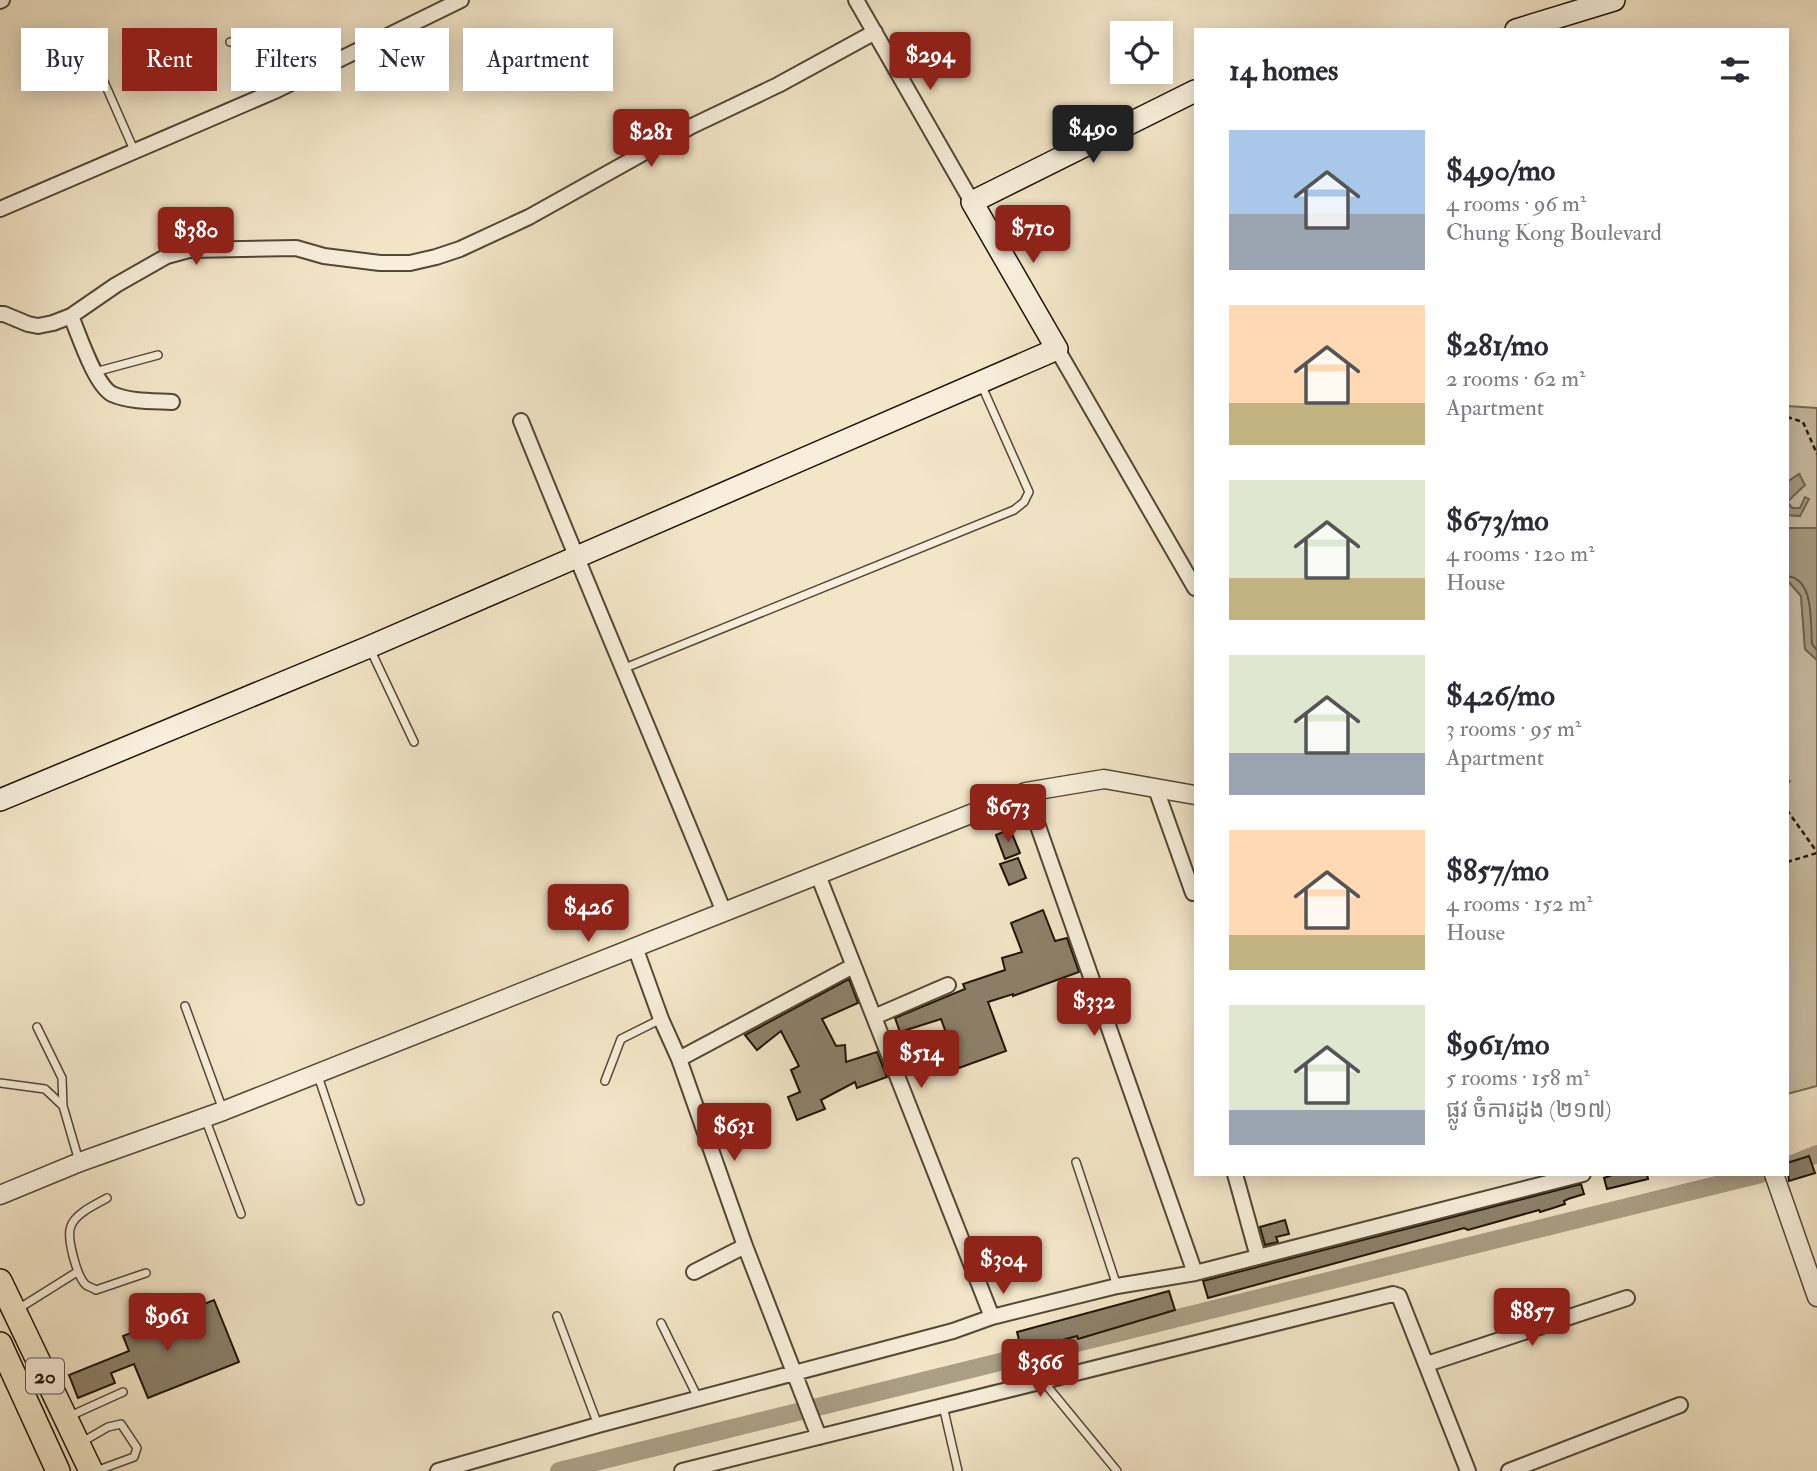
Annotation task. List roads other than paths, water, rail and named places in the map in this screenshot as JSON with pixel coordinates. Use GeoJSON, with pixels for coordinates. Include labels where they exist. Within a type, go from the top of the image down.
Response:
{"type":"FeatureCollection","features":[{"type":"Feature","properties":{"kind":"main road"},"geometry":{"type":"LineString","coordinates":[[1523,28],[1614,0]]}},
{"type":"Feature","properties":{"kind":"main road"},"geometry":{"type":"LineString","coordinates":[[0,800],[369,647],[1057,349],[972,202],[1194,91]]}},
{"type":"Feature","properties":{"kind":"main road","name":"20"},"geometry":{"type":"LineString","coordinates":[[0,1281],[91,1471]]}},
{"type":"Feature","properties":{"kind":"main road","name":"20"},"geometry":{"type":"LineString","coordinates":[[0,1344],[58,1471]]}},
{"type":"Feature","properties":{"kind":"street"},"geometry":{"type":"LineString","coordinates":[[341,59],[461,0]]}},
{"type":"Feature","properties":{"kind":"street"},"geometry":{"type":"LineString","coordinates":[[856,0],[972,202]]}},
{"type":"Feature","properties":{"kind":"street"},"geometry":{"type":"LineString","coordinates":[[0,314],[38,326],[53,323],[71,316],[126,279],[167,256],[189,250],[296,248],[380,263],[403,263],[436,257],[460,249],[561,201],[692,126],[778,85],[876,32]]}},
{"type":"Feature","properties":{"kind":"street"},"geometry":{"type":"LineString","coordinates":[[0,209],[275,91]]}},
{"type":"Feature","properties":{"kind":"street"},"geometry":{"type":"LineString","coordinates":[[71,316],[95,372],[109,392],[130,399],[172,402]]}},
{"type":"Feature","properties":{"kind":"street"},"geometry":{"type":"LineString","coordinates":[[1057,349],[1194,586]]}},
{"type":"Feature","properties":{"kind":"street"},"geometry":{"type":"LineString","coordinates":[[521,421],[724,912]]}},
{"type":"Feature","properties":{"kind":"street"},"geometry":{"type":"LineString","coordinates":[[0,1195],[80,1162],[223,1111],[1026,792],[1104,779],[1194,795]]}},
{"type":"Feature","properties":{"kind":"street"},"geometry":{"type":"LineString","coordinates":[[1156,789],[1193,893]]}},
{"type":"Feature","properties":{"kind":"street"},"geometry":{"type":"LineString","coordinates":[[1026,792],[1195,1273]]}},
{"type":"Feature","properties":{"kind":"street"},"geometry":{"type":"LineString","coordinates":[[818,875],[992,1317]]}},
{"type":"Feature","properties":{"kind":"street"},"geometry":{"type":"LineString","coordinates":[[635,947],[816,1430]]}},
{"type":"Feature","properties":{"kind":"street"},"geometry":{"type":"LineString","coordinates":[[679,1059],[853,966]]}},
{"type":"Feature","properties":{"kind":"street"},"geometry":{"type":"LineString","coordinates":[[873,1017],[948,985]]}},
{"type":"Feature","properties":{"kind":"street"},"geometry":{"type":"LineString","coordinates":[[1236,1176],[1258,1257]]}},
{"type":"Feature","properties":{"kind":"street"},"geometry":{"type":"LineString","coordinates":[[438,1471],[598,1424],[953,1331],[992,1317],[1117,1286],[1195,1273],[1575,1176]]}},
{"type":"Feature","properties":{"kind":"street"},"geometry":{"type":"LineString","coordinates":[[1775,1178],[1817,1297]]}},
{"type":"Feature","properties":{"kind":"street"},"geometry":{"type":"LineString","coordinates":[[694,1272],[745,1246]]}},
{"type":"Feature","properties":{"kind":"street"},"geometry":{"type":"LineString","coordinates":[[682,1471],[816,1430],[943,1406],[1393,1294],[1399,1296],[1468,1471]]}},
{"type":"Feature","properties":{"kind":"street"},"geometry":{"type":"LineString","coordinates":[[1427,1364],[1627,1298]]}},
{"type":"Feature","properties":{"kind":"street"},"geometry":{"type":"LineString","coordinates":[[1508,1471],[1680,1405]]}},
{"type":"Feature","properties":{"kind":"lane"},"geometry":{"type":"LineString","coordinates":[[108,91],[134,150]]}},
{"type":"Feature","properties":{"kind":"lane"},"geometry":{"type":"LineString","coordinates":[[95,372],[158,355]]}},
{"type":"Feature","properties":{"kind":"lane"},"geometry":{"type":"LineString","coordinates":[[625,668],[1014,510],[1024,502],[1029,492],[981,382]]}},
{"type":"Feature","properties":{"kind":"lane"},"geometry":{"type":"LineString","coordinates":[[369,647],[414,742]]}},
{"type":"Feature","properties":{"kind":"lane"},"geometry":{"type":"LineString","coordinates":[[185,1006],[223,1111]]}},
{"type":"Feature","properties":{"kind":"lane"},"geometry":{"type":"LineString","coordinates":[[605,1081],[621,1039],[661,1019]]}},
{"type":"Feature","properties":{"kind":"lane"},"geometry":{"type":"LineString","coordinates":[[37,1027],[62,1078],[63,1106],[80,1162]]}},
{"type":"Feature","properties":{"kind":"lane"},"geometry":{"type":"LineString","coordinates":[[316,1073],[360,1201]]}},
{"type":"Feature","properties":{"kind":"lane"},"geometry":{"type":"LineString","coordinates":[[0,1083],[45,1089],[63,1106]]}},
{"type":"Feature","properties":{"kind":"lane"},"geometry":{"type":"LineString","coordinates":[[205,1118],[241,1213]]}},
{"type":"Feature","properties":{"kind":"lane"},"geometry":{"type":"LineString","coordinates":[[1076,1162],[1117,1286]]}},
{"type":"Feature","properties":{"kind":"lane"},"geometry":{"type":"LineString","coordinates":[[107,1198],[77,1217],[71,1225],[69,1234],[77,1272],[85,1284],[96,1290],[146,1273]]}},
{"type":"Feature","properties":{"kind":"lane"},"geometry":{"type":"LineString","coordinates":[[14,1311],[77,1272]]}},
{"type":"Feature","properties":{"kind":"lane"},"geometry":{"type":"LineString","coordinates":[[557,1316],[598,1424]]}},
{"type":"Feature","properties":{"kind":"lane"},"geometry":{"type":"LineString","coordinates":[[661,1323],[698,1398]]}},
{"type":"Feature","properties":{"kind":"lane"},"geometry":{"type":"LineString","coordinates":[[1042,1380],[1117,1471]]}},
{"type":"Feature","properties":{"kind":"lane"},"geometry":{"type":"LineString","coordinates":[[66,1418],[123,1392]]}},
{"type":"Feature","properties":{"kind":"lane"},"geometry":{"type":"LineString","coordinates":[[943,1406],[958,1471]]}},
{"type":"Feature","properties":{"kind":"lane"},"geometry":{"type":"LineString","coordinates":[[79,1445],[108,1427],[121,1424],[137,1448],[134,1457],[96,1471]]}},
{"type":"Feature","properties":{"kind":"water"},"geometry":{"type":"Polygon","coordinates":[[[1799,474],[1805,485],[1789,500],[1789,481],[1799,474]]]}},
{"type":"Feature","properties":{"kind":"water"},"geometry":{"type":"Polygon","coordinates":[[[1805,497],[1809,499],[1800,516],[1789,515],[1789,504],[1792,508],[1800,508],[1805,497]]]}},
{"type":"Feature","properties":{"kind":"water"},"geometry":{"type":"Polygon","coordinates":[[[1789,528],[1817,528],[1817,660],[1805,649],[1801,596],[1789,582],[1789,528]]]}},
{"type":"Feature","properties":{"kind":"waterway"},"geometry":{"type":"LineString","coordinates":[[1789,1165],[1817,1154]]}},
{"type":"Feature","properties":{"kind":"waterway"},"geometry":{"type":"LineString","coordinates":[[559,1471],[1753,1176]]}}]}
